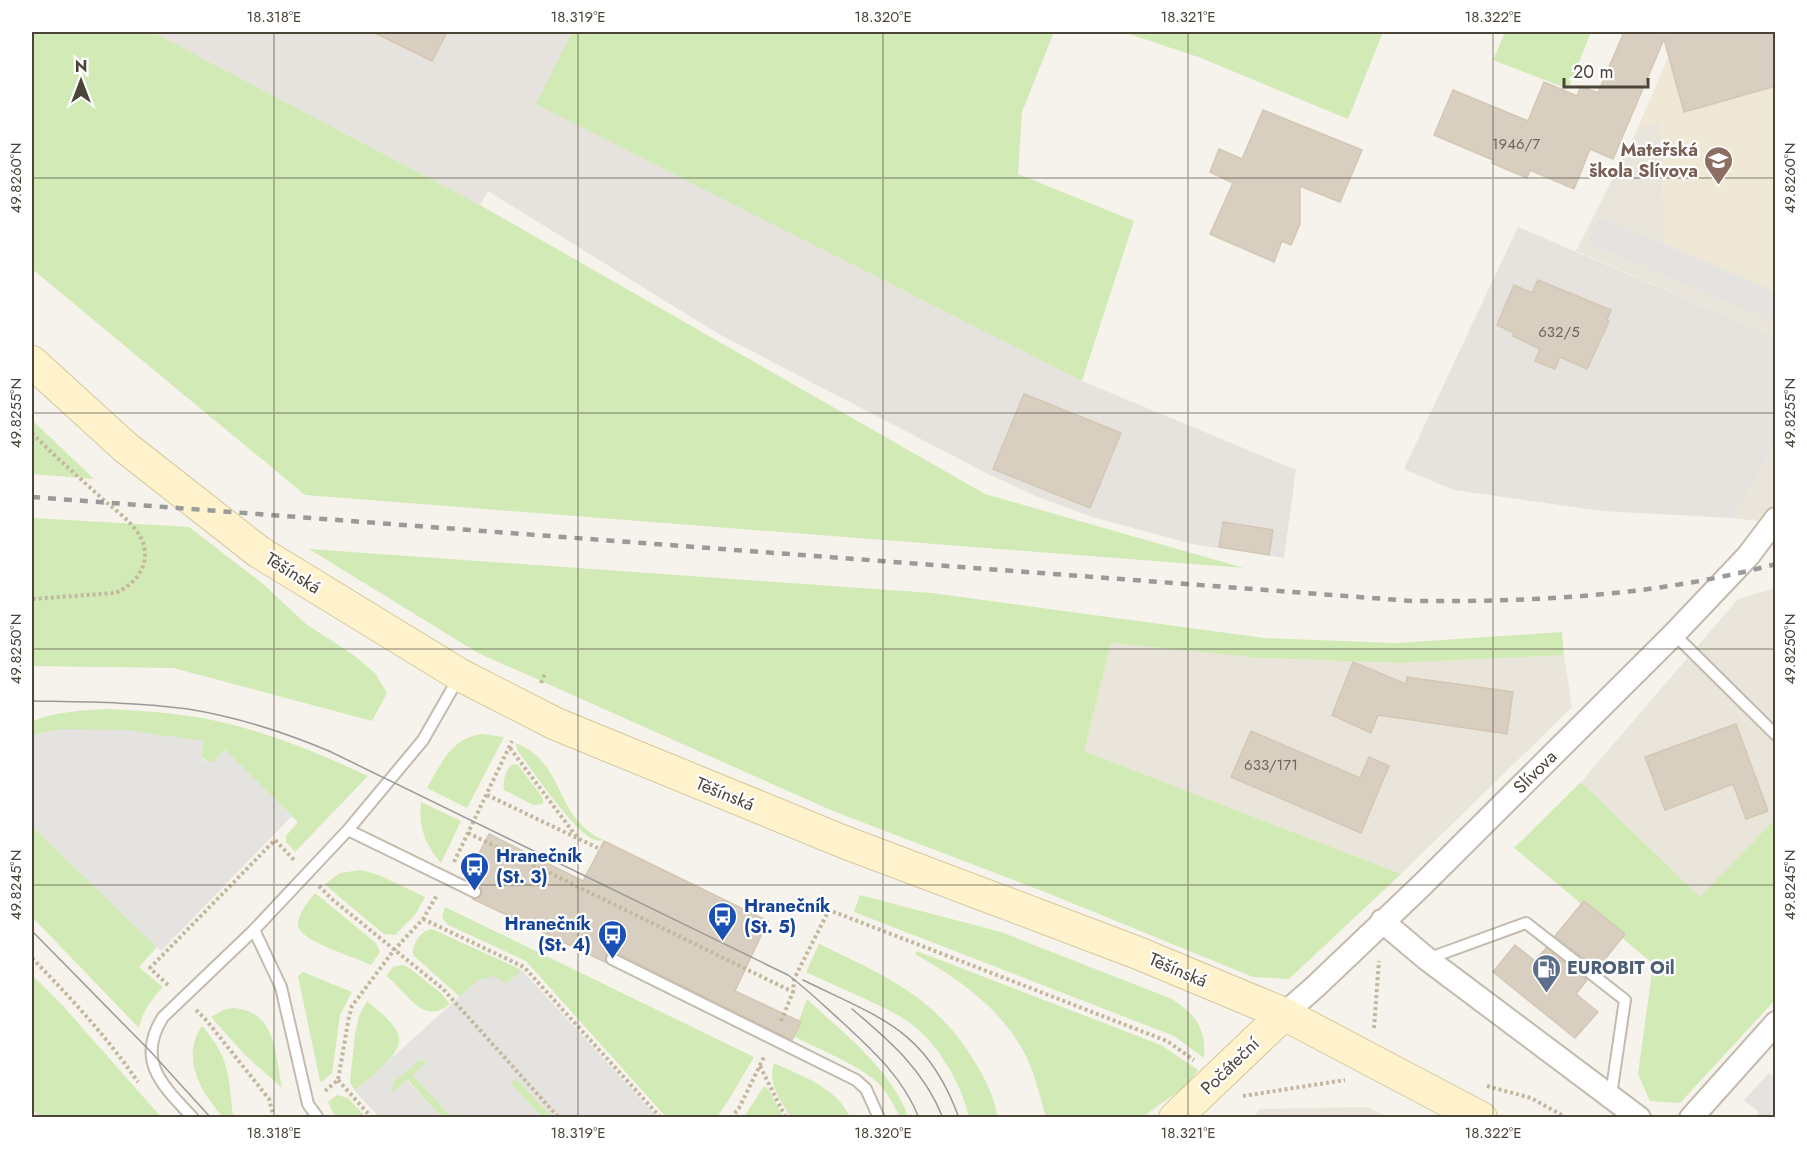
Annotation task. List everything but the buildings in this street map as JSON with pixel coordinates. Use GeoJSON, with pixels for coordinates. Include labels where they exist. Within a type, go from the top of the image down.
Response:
{"type":"FeatureCollection","features":[{"type":"Feature","properties":{"kind":"main road","name":"Těšínská"},"geometry":{"type":"LineString","coordinates":[[32,362],[125,447],[259,552],[460,675],[556,724],[844,842],[1138,953],[1284,1014],[1373,1038],[1480,1118]]}},
{"type":"Feature","properties":{"kind":"main road","name":"Počáteční"},"geometry":{"type":"LineString","coordinates":[[1175,1118],[1284,1014]]}},
{"type":"Feature","properties":{"kind":"street","name":"Slívova"},"geometry":{"type":"LineString","coordinates":[[1284,1014],[1422,885],[1674,634],[1748,556],[1776,519]]}},
{"type":"Feature","properties":{"kind":"street"},"geometry":{"type":"LineString","coordinates":[[1382,921],[1427,960],[1640,1118]]}},
{"type":"Feature","properties":{"kind":"street"},"geometry":{"type":"LineString","coordinates":[[1690,1118],[1776,1023]]}},
{"type":"Feature","properties":{"kind":"lane"},"geometry":{"type":"LineString","coordinates":[[1674,634],[1776,735]]}},
{"type":"Feature","properties":{"kind":"lane"},"geometry":{"type":"LineString","coordinates":[[193,1118],[156,1073],[150,1047],[163,1017],[254,930],[348,830],[423,740],[460,675]]}},
{"type":"Feature","properties":{"kind":"lane"},"geometry":{"type":"LineString","coordinates":[[348,830],[475,892]]}},
{"type":"Feature","properties":{"kind":"lane"},"geometry":{"type":"LineString","coordinates":[[1427,960],[1526,923],[1625,1000],[1611,1095]]}},
{"type":"Feature","properties":{"kind":"lane"},"geometry":{"type":"LineString","coordinates":[[254,930],[281,987],[308,1104],[318,1118]]}},
{"type":"Feature","properties":{"kind":"lane"},"geometry":{"type":"LineString","coordinates":[[612,958],[856,1080],[866,1089],[879,1118]]}},
{"type":"Feature","properties":{"kind":"path"},"geometry":{"type":"LineString","coordinates":[[32,433],[139,534],[145,558],[136,579],[126,588],[115,593],[32,599]]}},
{"type":"Feature","properties":{"kind":"path"},"geometry":{"type":"LineString","coordinates":[[541,683],[545,674]]}},
{"type":"Feature","properties":{"kind":"path"},"geometry":{"type":"LineString","coordinates":[[372,1118],[338,1080],[352,1006],[394,950],[423,920],[446,878],[512,741]]}},
{"type":"Feature","properties":{"kind":"path"},"geometry":{"type":"LineString","coordinates":[[510,748],[578,838]]}},
{"type":"Feature","properties":{"kind":"path"},"geometry":{"type":"LineString","coordinates":[[487,795],[600,849]]}},
{"type":"Feature","properties":{"kind":"path"},"geometry":{"type":"LineString","coordinates":[[468,833],[793,992]]}},
{"type":"Feature","properties":{"kind":"path"},"geometry":{"type":"LineString","coordinates":[[274,1118],[269,1098],[207,1021],[150,968],[275,840],[333,900],[450,995],[559,1118]]}},
{"type":"Feature","properties":{"kind":"path"},"geometry":{"type":"LineString","coordinates":[[816,935],[829,910],[1167,1041]]}},
{"type":"Feature","properties":{"kind":"path"},"geometry":{"type":"LineString","coordinates":[[423,920],[524,967],[661,1118]]}},
{"type":"Feature","properties":{"kind":"path"},"geometry":{"type":"LineString","coordinates":[[1241,1096],[1346,1080],[1373,1038],[1382,921]]}},
{"type":"Feature","properties":{"kind":"path"},"geometry":{"type":"LineString","coordinates":[[32,958],[118,1053],[141,1088]]}},
{"type":"Feature","properties":{"kind":"path"},"geometry":{"type":"LineString","coordinates":[[760,1066],[786,1118]]}},
{"type":"Feature","properties":{"kind":"path"},"geometry":{"type":"LineString","coordinates":[[1483,1084],[1532,1098],[1567,1118]]}},
{"type":"Feature","properties":{"kind":"shaded area"},"geometry":{"type":"Polygon","coordinates":[[[153,32],[572,32],[537,104],[1082,381],[1296,470],[1284,558],[1192,544],[1092,517],[1038,497],[990,475],[717,333],[488,191],[480,205],[153,32]]]}},
{"type":"Feature","properties":{"kind":"shaded area","name":"Mateřská škola Slívova"},"geometry":{"type":"Polygon","coordinates":[[[1679,32],[1775,32],[1775,337],[1576,251],[1638,128],[1679,32]]]}},
{"type":"Feature","properties":{"kind":"shaded area","name":"Mateřská škola Slívova"},"geometry":{"type":"Polygon","coordinates":[[[1679,32],[1775,32],[1775,291],[1664,243],[1660,121],[1638,128],[1679,32]]]}},
{"type":"Feature","properties":{"kind":"shaded area"},"geometry":{"type":"Polygon","coordinates":[[[1599,217],[1775,292],[1775,322],[1588,243],[1599,217]]]}},
{"type":"Feature","properties":{"kind":"shaded area"},"geometry":{"type":"Polygon","coordinates":[[[1518,227],[1775,337],[1775,444],[1733,518],[1602,511],[1454,490],[1404,469],[1518,227]]]}},
{"type":"Feature","properties":{"kind":"shaded area"},"geometry":{"type":"Polygon","coordinates":[[[1775,444],[1775,523],[1733,518],[1775,444]]]}},
{"type":"Feature","properties":{"kind":"shaded area"},"geometry":{"type":"Polygon","coordinates":[[[1775,588],[1775,819],[1700,897],[1581,782],[1738,599],[1775,588]]]}},
{"type":"Feature","properties":{"kind":"shaded area"},"geometry":{"type":"Polygon","coordinates":[[[1111,643],[1260,658],[1399,663],[1564,655],[1572,707],[1401,874],[1084,751],[1111,643]]]}},
{"type":"Feature","properties":{"kind":"shaded area"},"geometry":{"type":"Polygon","coordinates":[[[66,729],[125,730],[203,741],[201,755],[203,760],[213,762],[225,750],[292,816],[161,951],[32,826],[32,737],[40,733],[66,729]]]}},
{"type":"Feature","properties":{"kind":"shaded area"},"geometry":{"type":"Polygon","coordinates":[[[522,970],[657,1117],[552,1117],[516,1078],[511,1084],[542,1117],[452,1117],[413,1075],[427,1062],[421,1059],[393,1082],[392,1091],[393,1093],[407,1080],[441,1117],[379,1117],[355,1091],[477,981],[493,976],[507,983],[522,970]]]}},
{"type":"Feature","properties":{"kind":"shaded area"},"geometry":{"type":"Polygon","coordinates":[[[1769,1073],[1775,1078],[1775,1117],[1754,1117],[1759,1112],[1744,1100],[1769,1073]]]}},
{"type":"Feature","properties":{"kind":"shaded area"},"geometry":{"type":"Polygon","coordinates":[[[1368,1107],[1387,1117],[1254,1117],[1260,1109],[1368,1107]]]}},
{"type":"Feature","properties":{"kind":"green space"},"geometry":{"type":"Polygon","coordinates":[[[32,32],[153,32],[480,205],[985,494],[1244,568],[305,495],[32,269],[32,32]]]}},
{"type":"Feature","properties":{"kind":"green space"},"geometry":{"type":"Polygon","coordinates":[[[572,32],[1054,32],[1022,112],[1018,174],[1134,221],[1082,381],[536,104],[572,32]]]}},
{"type":"Feature","properties":{"kind":"green space"},"geometry":{"type":"Polygon","coordinates":[[[1123,32],[1383,32],[1348,119],[1201,58],[1123,32]]]}},
{"type":"Feature","properties":{"kind":"green space"},"geometry":{"type":"Polygon","coordinates":[[[1505,32],[1591,32],[1568,89],[1493,60],[1505,32]]]}},
{"type":"Feature","properties":{"kind":"green space"},"geometry":{"type":"Polygon","coordinates":[[[32,420],[94,479],[32,474],[32,420]]]}},
{"type":"Feature","properties":{"kind":"green space"},"geometry":{"type":"Polygon","coordinates":[[[32,518],[189,527],[262,583],[306,624],[355,656],[375,673],[387,693],[372,721],[173,668],[32,666],[32,518]]]}},
{"type":"Feature","properties":{"kind":"green space"},"geometry":{"type":"Polygon","coordinates":[[[309,549],[932,593],[1264,638],[1396,643],[1562,632],[1564,655],[1399,663],[1260,658],[1111,643],[1084,751],[1401,874],[1289,979],[1253,977],[1045,892],[833,811],[478,653],[309,549]]]}},
{"type":"Feature","properties":{"kind":"green space"},"geometry":{"type":"Polygon","coordinates":[[[107,709],[176,714],[237,726],[294,744],[368,776],[295,852],[286,842],[286,836],[298,822],[225,750],[213,762],[209,762],[201,757],[203,741],[66,729],[40,733],[32,737],[32,722],[41,718],[69,712],[107,709]]]}},
{"type":"Feature","properties":{"kind":"green space"},"geometry":{"type":"Polygon","coordinates":[[[482,734],[504,737],[467,808],[427,788],[442,761],[455,747],[471,736],[482,734]]]}},
{"type":"Feature","properties":{"kind":"green space"},"geometry":{"type":"Polygon","coordinates":[[[516,743],[536,755],[553,777],[578,822],[603,840],[594,840],[571,820],[517,750],[516,743]]]}},
{"type":"Feature","properties":{"kind":"green space"},"geometry":{"type":"Polygon","coordinates":[[[514,764],[518,765],[541,795],[543,804],[533,805],[504,790],[505,775],[514,764]]]}},
{"type":"Feature","properties":{"kind":"green space"},"geometry":{"type":"Polygon","coordinates":[[[1581,782],[1700,897],[1775,819],[1775,1000],[1680,1103],[1650,1101],[1638,1074],[1653,964],[1514,848],[1581,782]]]}},
{"type":"Feature","properties":{"kind":"green space"},"geometry":{"type":"Polygon","coordinates":[[[421,802],[461,821],[441,863],[424,835],[420,811],[421,802]]]}},
{"type":"Feature","properties":{"kind":"green space"},"geometry":{"type":"Polygon","coordinates":[[[32,826],[157,947],[139,967],[163,987],[148,1006],[139,1028],[32,917],[32,826]]]}},
{"type":"Feature","properties":{"kind":"green space"},"geometry":{"type":"Polygon","coordinates":[[[361,870],[379,875],[425,897],[415,915],[395,935],[384,934],[325,884],[340,873],[361,870]]]}},
{"type":"Feature","properties":{"kind":"green space"},"geometry":{"type":"Polygon","coordinates":[[[315,893],[376,943],[380,952],[371,965],[318,943],[301,932],[298,926],[299,917],[315,893]]]}},
{"type":"Feature","properties":{"kind":"green space"},"geometry":{"type":"Polygon","coordinates":[[[860,895],[1001,932],[1172,999],[1198,1023],[1203,1038],[1204,1058],[1174,1036],[854,912],[860,895]]]}},
{"type":"Feature","properties":{"kind":"green space"},"geometry":{"type":"Polygon","coordinates":[[[445,907],[754,1057],[717,1117],[666,1117],[526,961],[448,925],[442,918],[445,907]]]}},
{"type":"Feature","properties":{"kind":"green space"},"geometry":{"type":"Polygon","coordinates":[[[431,929],[522,970],[507,984],[477,981],[460,997],[413,955],[418,939],[424,932],[431,929]]]}},
{"type":"Feature","properties":{"kind":"green space"},"geometry":{"type":"Polygon","coordinates":[[[819,944],[907,990],[943,1020],[960,1039],[975,1062],[992,1095],[997,1117],[969,1117],[959,1089],[944,1061],[925,1036],[913,1026],[878,1005],[806,972],[819,944]]]}},
{"type":"Feature","properties":{"kind":"green space"},"geometry":{"type":"Polygon","coordinates":[[[917,951],[1161,1045],[1198,1070],[1186,1085],[1144,1117],[1046,1117],[1026,1056],[1005,1024],[963,985],[915,954],[917,951]]]}},
{"type":"Feature","properties":{"kind":"green space"},"geometry":{"type":"Polygon","coordinates":[[[402,965],[408,967],[441,993],[450,1004],[440,1010],[431,1011],[415,1004],[386,976],[393,967],[402,965]]]}},
{"type":"Feature","properties":{"kind":"green space"},"geometry":{"type":"Polygon","coordinates":[[[303,972],[352,992],[340,1015],[332,1073],[322,1082],[298,976],[303,972]]]}},
{"type":"Feature","properties":{"kind":"green space"},"geometry":{"type":"Polygon","coordinates":[[[32,975],[63,1006],[161,1117],[39,1117],[32,1109],[32,975]]]}},
{"type":"Feature","properties":{"kind":"green space"},"geometry":{"type":"Polygon","coordinates":[[[807,999],[879,1068],[901,1100],[908,1117],[900,1117],[884,1090],[869,1075],[793,1036],[807,999]]]}},
{"type":"Feature","properties":{"kind":"green space"},"geometry":{"type":"Polygon","coordinates":[[[367,1001],[394,1027],[399,1037],[399,1044],[390,1059],[355,1091],[350,1082],[355,1034],[359,1016],[367,1001]]]}},
{"type":"Feature","properties":{"kind":"green space"},"geometry":{"type":"Polygon","coordinates":[[[232,1008],[257,1016],[265,1025],[275,1048],[282,1088],[245,1055],[211,1017],[232,1008]]]}},
{"type":"Feature","properties":{"kind":"green space"},"geometry":{"type":"Polygon","coordinates":[[[202,1026],[223,1058],[229,1079],[233,1117],[223,1117],[207,1097],[196,1074],[193,1050],[202,1026]]]}},
{"type":"Feature","properties":{"kind":"green space"},"geometry":{"type":"Polygon","coordinates":[[[419,1059],[428,1062],[413,1075],[452,1117],[441,1117],[408,1080],[393,1093],[392,1083],[419,1059]]]}},
{"type":"Feature","properties":{"kind":"green space"},"geometry":{"type":"Polygon","coordinates":[[[774,1063],[827,1090],[844,1107],[850,1117],[790,1117],[773,1085],[774,1063]]]}},
{"type":"Feature","properties":{"kind":"green space"},"geometry":{"type":"Polygon","coordinates":[[[516,1078],[552,1117],[542,1117],[510,1083],[516,1078]]]}},
{"type":"Feature","properties":{"kind":"green space"},"geometry":{"type":"Polygon","coordinates":[[[764,1086],[769,1090],[783,1117],[744,1117],[764,1086]]]}},
{"type":"Feature","properties":{"kind":"green space"},"geometry":{"type":"Polygon","coordinates":[[[337,1095],[348,1098],[366,1117],[335,1117],[328,1102],[337,1095]]]}},
{"type":"Feature","properties":{"kind":"tram line"},"geometry":{"type":"LineString","coordinates":[[32,701],[130,704],[188,709],[260,726],[329,751],[788,975],[841,1021],[886,1065],[904,1090],[919,1118]]}},
{"type":"Feature","properties":{"kind":"tram line"},"geometry":{"type":"LineString","coordinates":[[32,931],[151,1052],[211,1118]]}},
{"type":"Feature","properties":{"kind":"tram line"},"geometry":{"type":"LineString","coordinates":[[803,980],[878,1017],[916,1045],[932,1064],[959,1118]]}},
{"type":"Feature","properties":{"kind":"tram line"},"geometry":{"type":"LineString","coordinates":[[852,1009],[905,1057],[926,1085],[943,1118]]}},
{"type":"Feature","properties":{"kind":"railway"},"geometry":{"type":"LineString","coordinates":[[32,497],[1412,601],[1505,600],[1596,595],[1686,583],[1776,564]]}},
{"type":"Feature","properties":{"kind":"place","name":"Mateřská škola Slívova"},"geometry":{"type":"Point","coordinates":[1719,186]}},
{"type":"Feature","properties":{"kind":"place","name":"Hranečník (St. 3)"},"geometry":{"type":"Point","coordinates":[475,892]}},
{"type":"Feature","properties":{"kind":"place","name":"Hranečník (St. 5)"},"geometry":{"type":"Point","coordinates":[723,942]}},
{"type":"Feature","properties":{"kind":"place","name":"Hranečník (St. 4)"},"geometry":{"type":"Point","coordinates":[612,960]}},
{"type":"Feature","properties":{"kind":"place","name":"EUROBIT Oil"},"geometry":{"type":"Point","coordinates":[1546,994]}}]}
